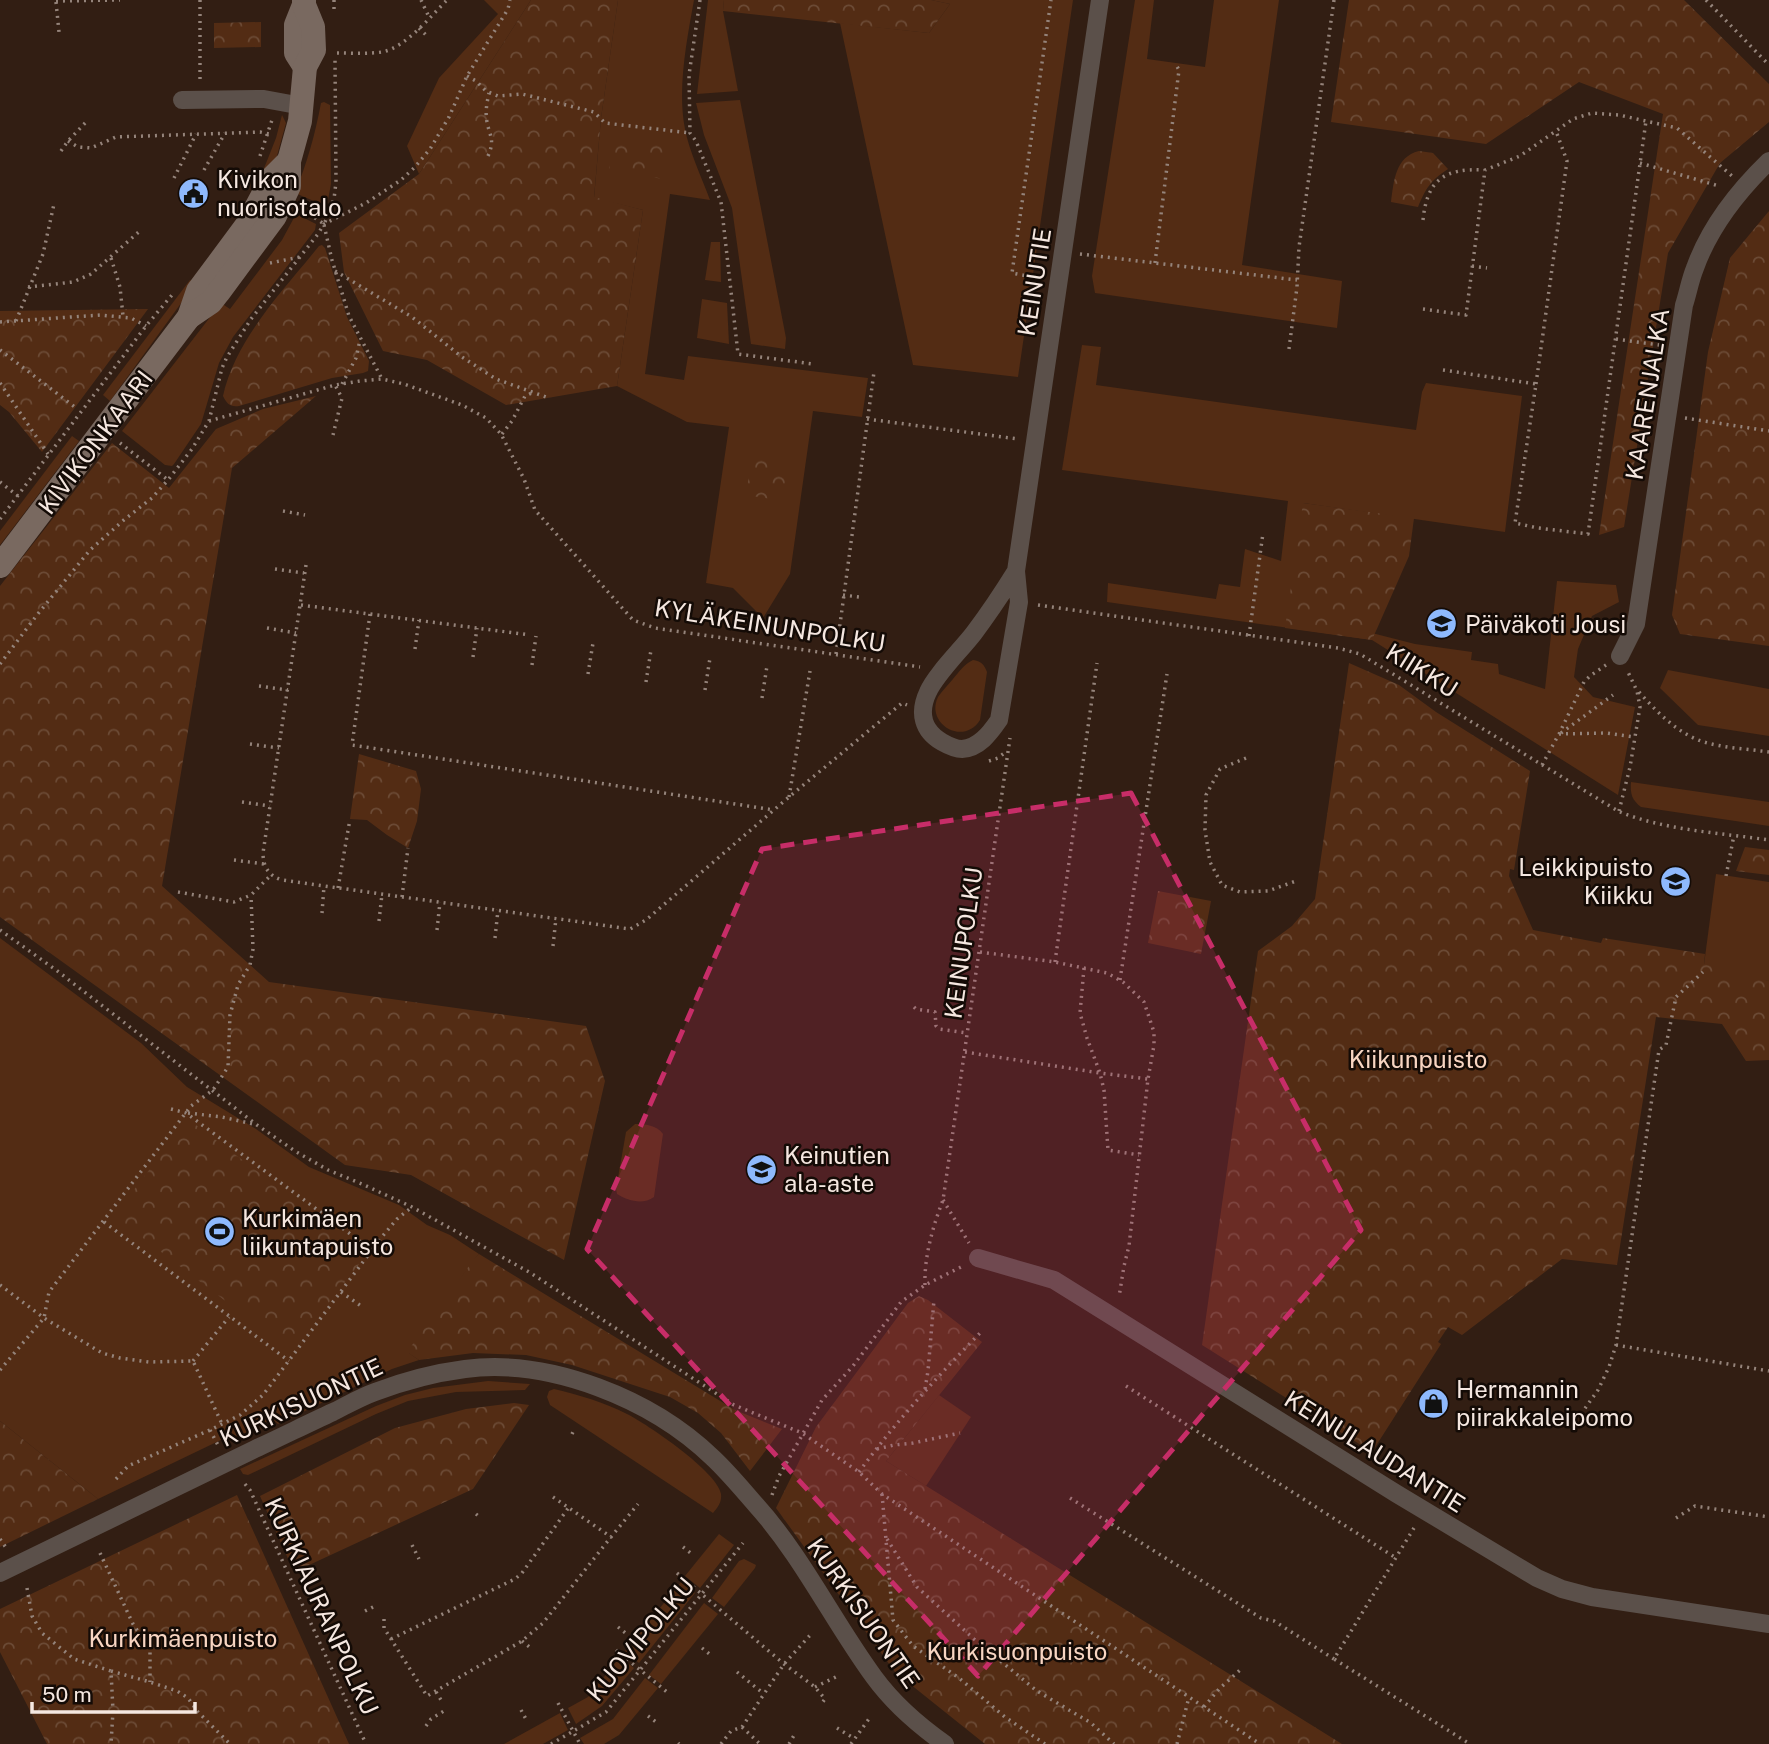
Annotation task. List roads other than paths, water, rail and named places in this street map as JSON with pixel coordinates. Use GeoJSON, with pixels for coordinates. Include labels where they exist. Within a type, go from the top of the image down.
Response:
{"type":"FeatureCollection","features":[{"type":"Feature","properties":{"kind":"street","name":"KEINUTIE"},"geometry":{"type":"LineString","coordinates":[[1016,571],[975,631],[928,691],[922,709],[924,725],[934,737],[951,747],[964,749],[977,744],[988,736],[999,720],[1019,602],[1016,571],[1100,0]]}},
{"type":"Feature","properties":{"kind":"street","name":"KIVIKONKAARI"},"geometry":{"type":"LineString","coordinates":[[0,566],[189,317],[211,302],[275,216],[289,186],[289,161],[302,106],[304,67],[314,50],[313,27],[304,2]]}},
{"type":"Feature","properties":{"kind":"street"},"geometry":{"type":"LineString","coordinates":[[191,100],[264,99],[302,106]]}},
{"type":"Feature","properties":{"kind":"street","name":"KAARENJALKA"},"geometry":{"type":"LineString","coordinates":[[1620,656],[1636,624],[1684,305],[1695,268],[1708,237],[1741,189],[1769,161]]}},
{"type":"Feature","properties":{"kind":"street","name":"KEINULAUDANTIE"},"geometry":{"type":"LineString","coordinates":[[978,1258],[1054,1280],[1537,1578],[1562,1589],[1592,1597],[1769,1624]]}},
{"type":"Feature","properties":{"kind":"street","name":"KURKISUONTIE"},"geometry":{"type":"LineString","coordinates":[[0,1573],[372,1393],[467,1368],[533,1370],[563,1376],[619,1396],[661,1418],[714,1458],[763,1513],[894,1702],[945,1744]]}},
{"type":"Feature","properties":{"kind":"place","name":"Kivikon nuorisotalo"},"geometry":{"type":"Point","coordinates":[194,193]}},
{"type":"Feature","properties":{"kind":"place","name":"Päiväkoti Jousi"},"geometry":{"type":"Point","coordinates":[1442,624]}},
{"type":"Feature","properties":{"kind":"place","name":"Leikkipuisto Kiikku"},"geometry":{"type":"Point","coordinates":[1676,881]}},
{"type":"Feature","properties":{"kind":"place","name":"Keinutien ala-aste"},"geometry":{"type":"Point","coordinates":[761,1169]}},
{"type":"Feature","properties":{"kind":"place","name":"Kurkimäen liikuntapuisto"},"geometry":{"type":"Point","coordinates":[219,1232]}},
{"type":"Feature","properties":{"kind":"place","name":"Hermannin piirakkaleipomo"},"geometry":{"type":"Point","coordinates":[1433,1403]}},
{"type":"Feature","properties":{"kind":"park label","name":"Kiikunpuisto"},"geometry":{"type":"Point","coordinates":[1418,1059]}},
{"type":"Feature","properties":{"kind":"park label","name":"Kurkimäenpuisto"},"geometry":{"type":"Point","coordinates":[183,1638]}},
{"type":"Feature","properties":{"kind":"park label","name":"Kurkisuonpuisto"},"geometry":{"type":"Point","coordinates":[1017,1651]}}]}
